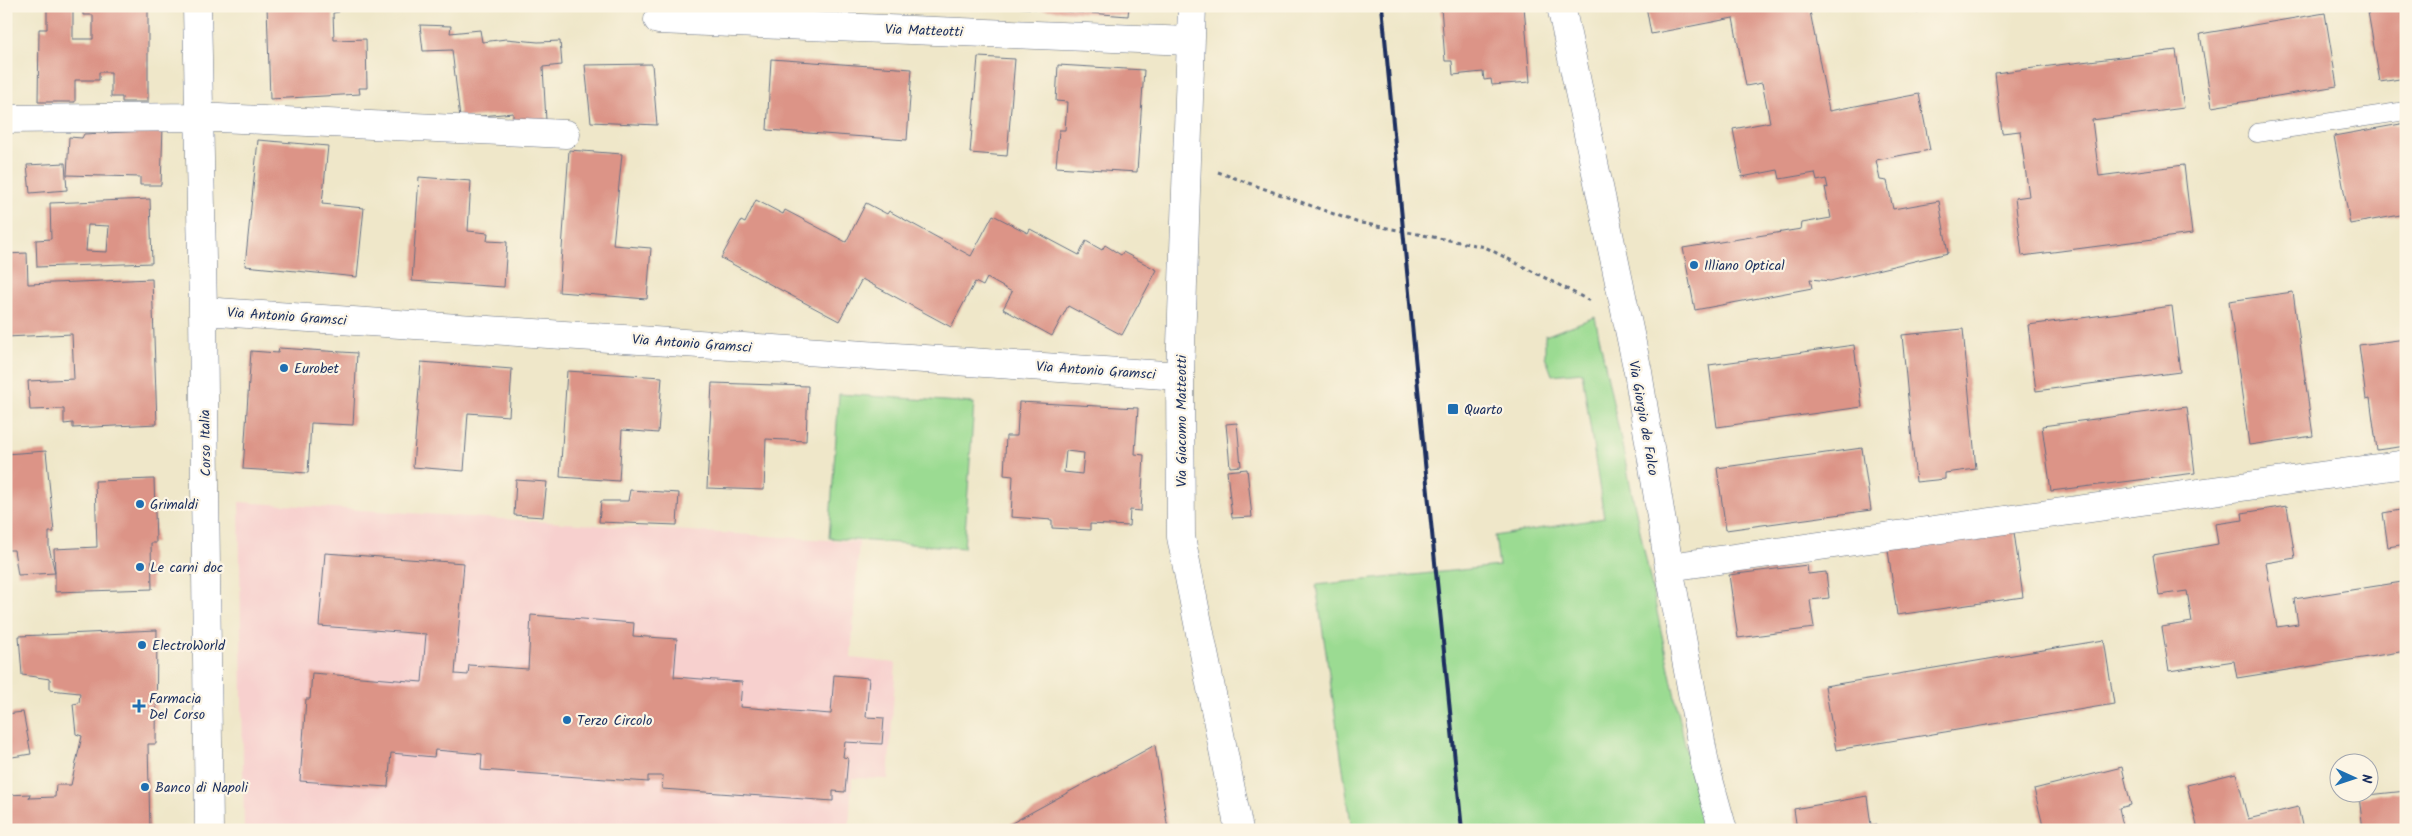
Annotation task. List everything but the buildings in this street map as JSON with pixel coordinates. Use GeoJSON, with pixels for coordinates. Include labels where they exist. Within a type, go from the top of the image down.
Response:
{"type":"FeatureCollection","features":[{"type":"Feature","properties":{"kind":"street","name":"Corso Italia"},"geometry":{"type":"LineString","coordinates":[[196,6],[203,311],[209,830]]}},
{"type":"Feature","properties":{"kind":"street","name":"Via Giacomo Matteotti"},"geometry":{"type":"LineString","coordinates":[[1192,6],[1180,376],[1182,537],[1239,830]]}},
{"type":"Feature","properties":{"kind":"street","name":"Via Giorgio de Falco"},"geometry":{"type":"LineString","coordinates":[[1561,6],[1638,372],[1669,567],[1706,769],[1724,830]]}},
{"type":"Feature","properties":{"kind":"street","name":"Via Matteotti"},"geometry":{"type":"LineString","coordinates":[[658,20],[1190,41]]}},
{"type":"Feature","properties":{"kind":"street"},"geometry":{"type":"LineString","coordinates":[[6,119],[198,116],[566,134]]}},
{"type":"Feature","properties":{"kind":"street","name":"Via Antonio Gramsci"},"geometry":{"type":"LineString","coordinates":[[203,311],[1180,376]]}},
{"type":"Feature","properties":{"kind":"street"},"geometry":{"type":"LineString","coordinates":[[1669,567],[2406,464]]}},
{"type":"Feature","properties":{"kind":"lane"},"geometry":{"type":"LineString","coordinates":[[2257,133],[2406,111]]}},
{"type":"Feature","properties":{"kind":"path"},"geometry":{"type":"LineString","coordinates":[[1187,160],[1356,222],[1485,247],[1596,304]]}},
{"type":"Feature","properties":{"kind":"shaded area","name":"Terzo Circolo"},"geometry":{"type":"Polygon","coordinates":[[[239,502],[859,542],[851,658],[896,663],[888,779],[852,778],[849,830],[244,830],[239,502]]]}},
{"type":"Feature","properties":{"kind":"green space"},"geometry":{"type":"Polygon","coordinates":[[[1595,317],[1703,830],[1352,830],[1316,585],[1499,566],[1495,536],[1604,518],[1582,372],[1552,375],[1545,356],[1545,336],[1595,317]]]}},
{"type":"Feature","properties":{"kind":"green space"},"geometry":{"type":"Polygon","coordinates":[[[839,394],[974,403],[964,548],[829,538],[839,394]]]}},
{"type":"Feature","properties":{"kind":"railway"},"geometry":{"type":"LineString","coordinates":[[1382,6],[1462,830]]}},
{"type":"Feature","properties":{"kind":"place","name":"Illiano Optical"},"geometry":{"type":"Point","coordinates":[1694,265]}},
{"type":"Feature","properties":{"kind":"place","name":"Eurobet"},"geometry":{"type":"Point","coordinates":[284,368]}},
{"type":"Feature","properties":{"kind":"place","name":"Quarto"},"geometry":{"type":"Point","coordinates":[1453,409]}},
{"type":"Feature","properties":{"kind":"place","name":"Grimaldi"},"geometry":{"type":"Point","coordinates":[140,504]}},
{"type":"Feature","properties":{"kind":"place","name":"Le carni doc"},"geometry":{"type":"Point","coordinates":[140,567]}},
{"type":"Feature","properties":{"kind":"place","name":"ElectroWorld"},"geometry":{"type":"Point","coordinates":[142,645]}},
{"type":"Feature","properties":{"kind":"place","name":"Farmacia Del Corso"},"geometry":{"type":"Point","coordinates":[139,706]}},
{"type":"Feature","properties":{"kind":"place","name":"Terzo Circolo"},"geometry":{"type":"Point","coordinates":[567,720]}},
{"type":"Feature","properties":{"kind":"place","name":"Banco di Napoli"},"geometry":{"type":"Point","coordinates":[145,787]}}]}
